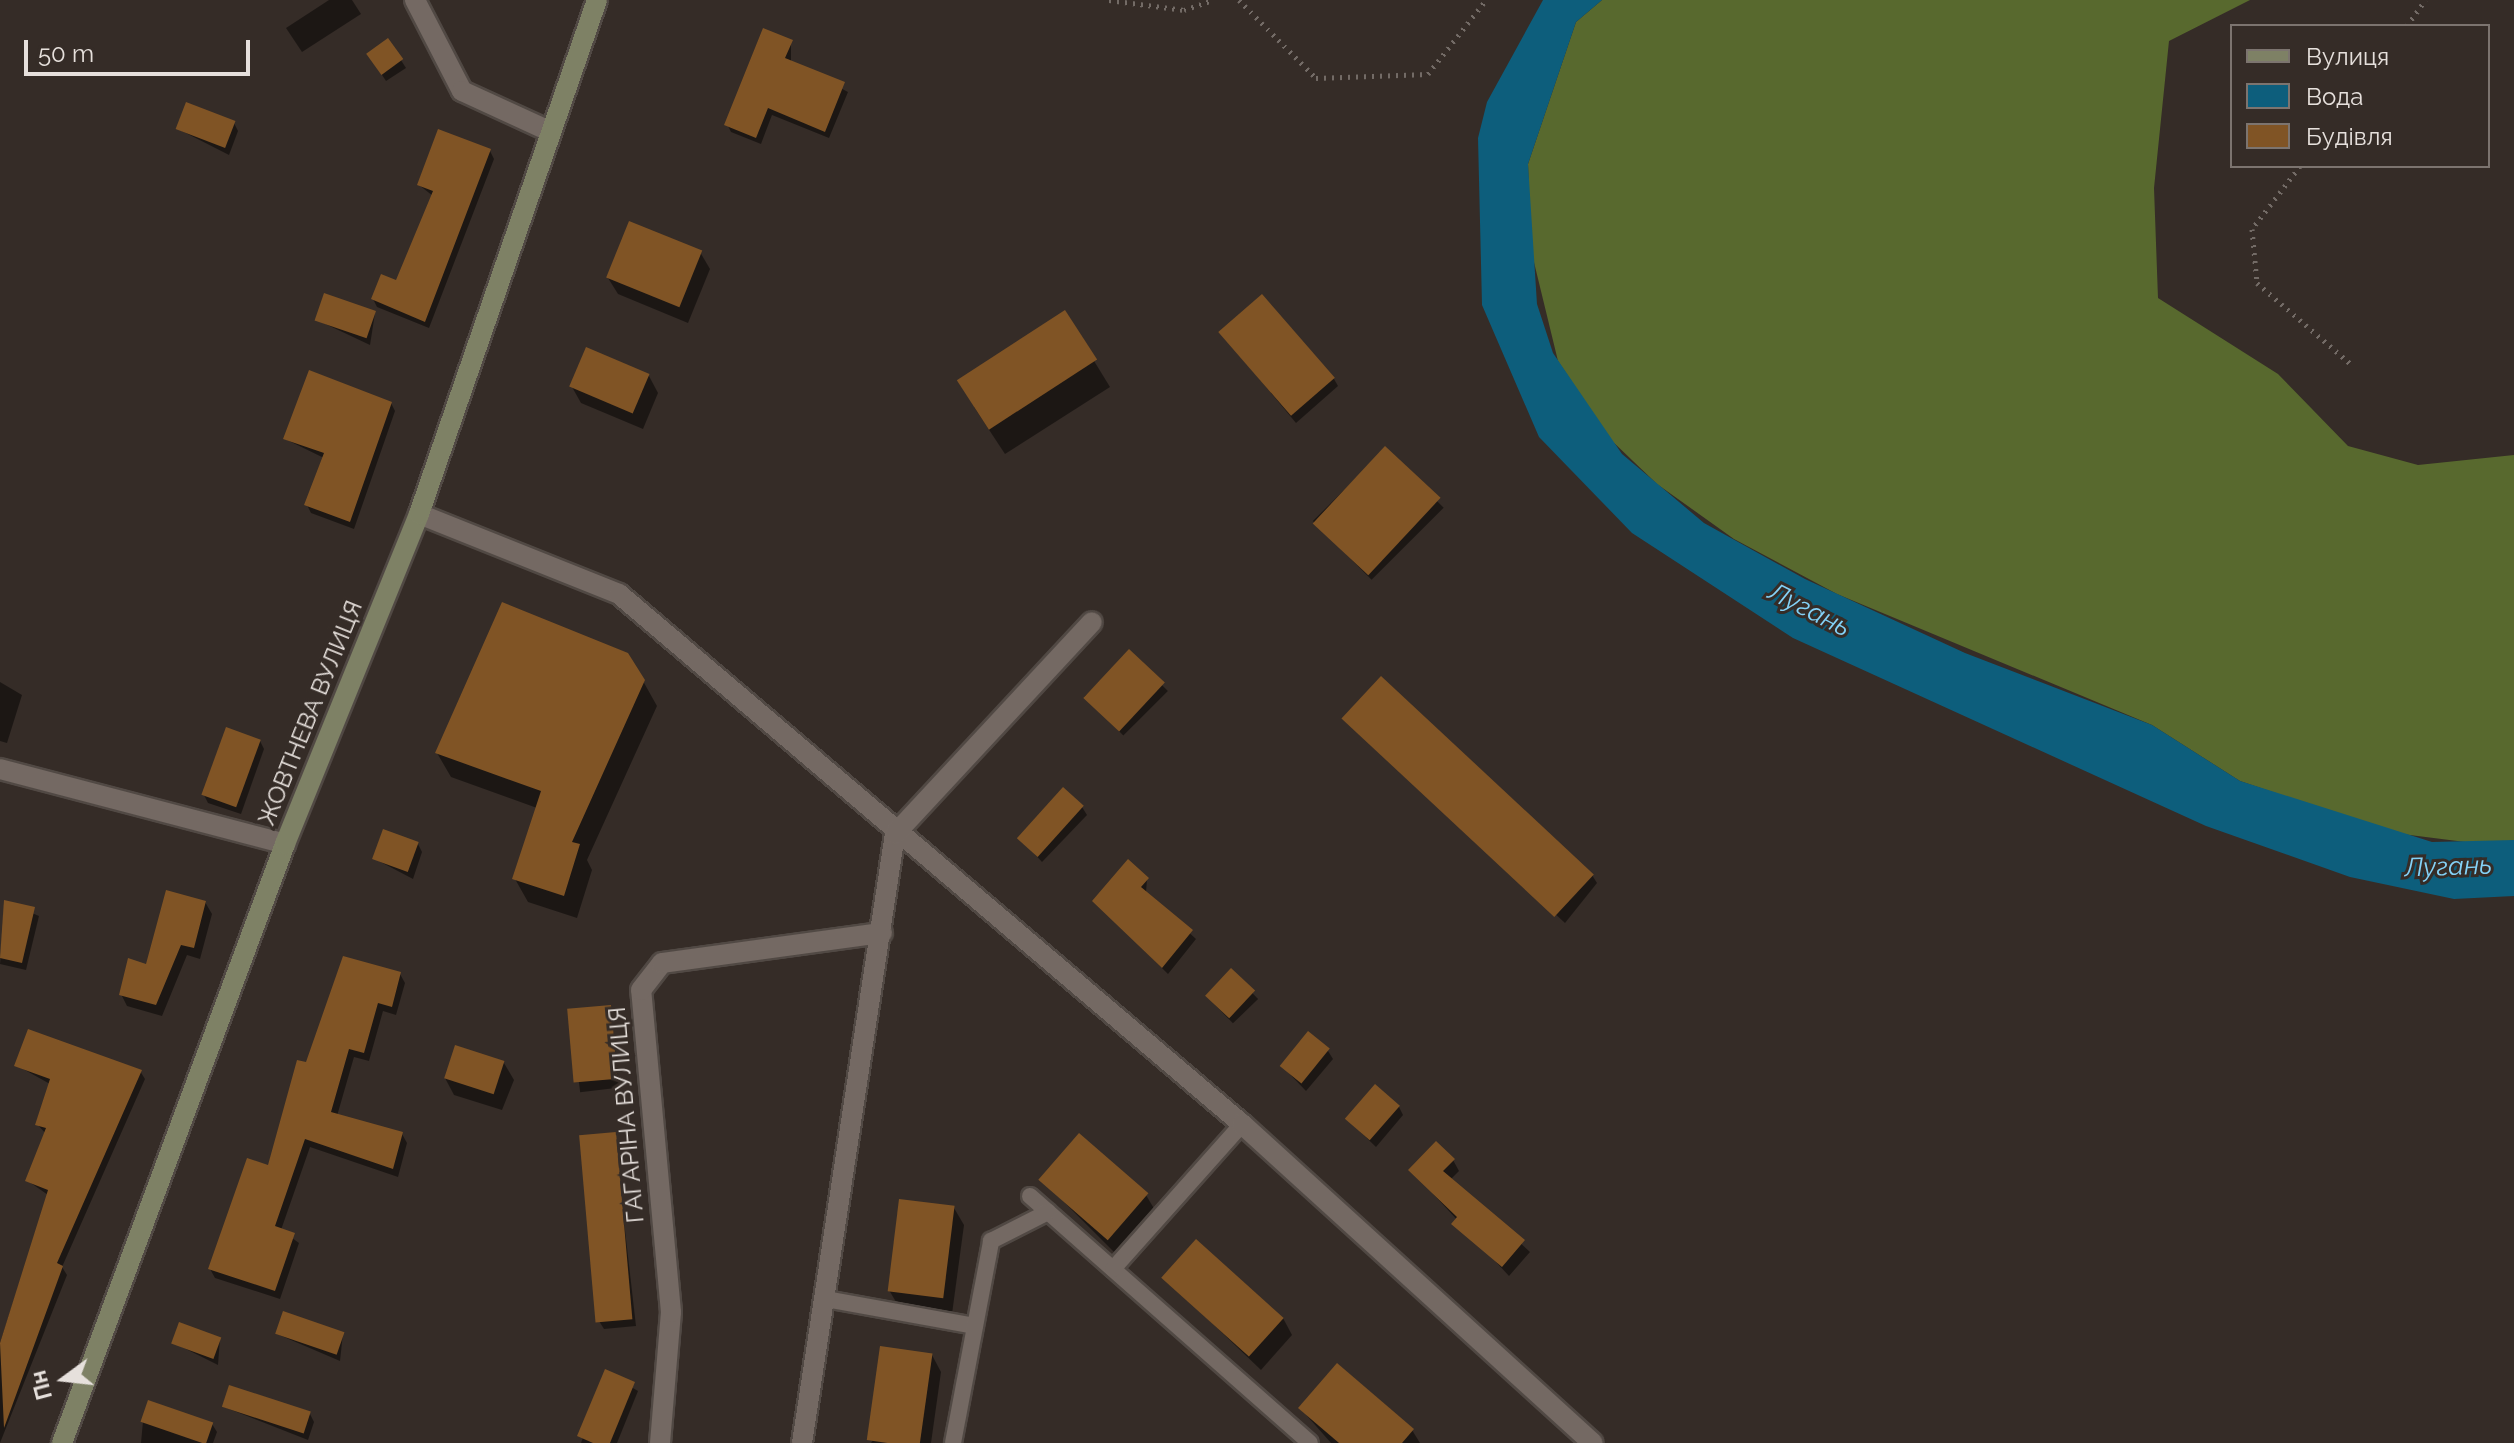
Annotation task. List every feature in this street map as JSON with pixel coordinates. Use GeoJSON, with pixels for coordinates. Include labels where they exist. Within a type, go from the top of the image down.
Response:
{"type":"FeatureCollection","features":[{"type":"Feature","properties":{"kind":"street"},"geometry":{"type":"LineString","coordinates":[[415,0],[462,91],[551,132]]}},
{"type":"Feature","properties":{"kind":"street","name":"ЖОВТНЕВА ВУЛИЦЯ"},"geometry":{"type":"LineString","coordinates":[[62,1443],[285,844],[419,514],[597,0]]}},
{"type":"Feature","properties":{"kind":"street"},"geometry":{"type":"LineString","coordinates":[[419,514],[619,594],[895,834],[1242,1124],[1593,1443]]}},
{"type":"Feature","properties":{"kind":"street"},"geometry":{"type":"LineString","coordinates":[[802,1443],[895,834],[1092,622]]}},
{"type":"Feature","properties":{"kind":"street"},"geometry":{"type":"LineString","coordinates":[[0,769],[285,844]]}},
{"type":"Feature","properties":{"kind":"street","name":"ГАГАРІНА ВУЛИЦЯ"},"geometry":{"type":"LineString","coordinates":[[660,1443],[671,1312],[641,990],[662,963],[882,933]]}},
{"type":"Feature","properties":{"kind":"lane"},"geometry":{"type":"LineString","coordinates":[[1113,1269],[1242,1124]]}},
{"type":"Feature","properties":{"kind":"lane"},"geometry":{"type":"LineString","coordinates":[[1030,1196],[1310,1443]]}},
{"type":"Feature","properties":{"kind":"lane"},"geometry":{"type":"LineString","coordinates":[[953,1443],[991,1241],[1048,1212]]}},
{"type":"Feature","properties":{"kind":"lane"},"geometry":{"type":"LineString","coordinates":[[826,1299],[975,1326]]}},
{"type":"Feature","properties":{"kind":"path"},"geometry":{"type":"LineString","coordinates":[[1109,0],[1184,10],[1213,0]]}},
{"type":"Feature","properties":{"kind":"path"},"geometry":{"type":"LineString","coordinates":[[1239,0],[1316,78],[1428,74],[1486,0]]}},
{"type":"Feature","properties":{"kind":"path"},"geometry":{"type":"LineString","coordinates":[[2408,24],[2425,0]]}},
{"type":"Feature","properties":{"kind":"path"},"geometry":{"type":"LineString","coordinates":[[2298,168],[2252,229],[2257,283],[2353,366]]}},
{"type":"Feature","properties":{"kind":"green space"},"geometry":{"type":"Polygon","coordinates":[[[1602,0],[2250,0],[2169,41],[2154,188],[2158,298],[2278,374],[2348,446],[2418,465],[2514,455],[2514,840],[2489,845],[2394,833],[2240,781],[2152,725],[1837,594],[1734,539],[1657,484],[1610,439],[1558,361],[1531,250],[1528,164],[1576,22],[1602,0]]]}},
{"type":"Feature","properties":{"kind":"water","name":"Лугань"},"geometry":{"type":"Polygon","coordinates":[[[1543,0],[1602,0],[1576,22],[1528,164],[1537,304],[1553,353],[1622,454],[1704,523],[1805,579],[1965,653],[2152,725],[2240,781],[2432,842],[2514,840],[2514,896],[2454,899],[2350,877],[2206,826],[1793,638],[1632,533],[1539,437],[1482,305],[1478,138],[1487,102],[1543,0]]]}},
{"type":"Feature","properties":{"kind":"building"},"geometry":{"type":"Polygon","coordinates":[[[763,28],[793,40],[785,58],[845,82],[825,132],[768,108],[756,138],[724,125],[763,28]]]}},
{"type":"Feature","properties":{"kind":"building"},"geometry":{"type":"Polygon","coordinates":[[[388,38],[403,59],[381,75],[366,54],[388,38]]]}},
{"type":"Feature","properties":{"kind":"building"},"geometry":{"type":"Polygon","coordinates":[[[186,102],[235,121],[225,148],[176,129],[186,102]]]}},
{"type":"Feature","properties":{"kind":"building"},"geometry":{"type":"Polygon","coordinates":[[[438,129],[491,149],[425,322],[371,299],[381,274],[396,280],[433,191],[417,185],[438,129]]]}},
{"type":"Feature","properties":{"kind":"building"},"geometry":{"type":"Polygon","coordinates":[[[629,221],[702,251],[679,307],[606,278],[629,221]]]}},
{"type":"Feature","properties":{"kind":"building"},"geometry":{"type":"Polygon","coordinates":[[[324,293],[376,311],[367,338],[315,320],[324,293]]]}},
{"type":"Feature","properties":{"kind":"building"},"geometry":{"type":"Polygon","coordinates":[[[1262,294],[1335,378],[1291,416],[1218,332],[1262,294]]]}},
{"type":"Feature","properties":{"kind":"building"},"geometry":{"type":"Polygon","coordinates":[[[1065,310],[1097,359],[989,430],[957,380],[1065,310]]]}},
{"type":"Feature","properties":{"kind":"building"},"geometry":{"type":"Polygon","coordinates":[[[586,347],[650,374],[633,414],[569,387],[586,347]]]}},
{"type":"Feature","properties":{"kind":"building"},"geometry":{"type":"Polygon","coordinates":[[[309,370],[392,402],[350,522],[304,505],[324,453],[283,439],[309,370]]]}},
{"type":"Feature","properties":{"kind":"building"},"geometry":{"type":"Polygon","coordinates":[[[1385,446],[1441,498],[1368,575],[1313,524],[1385,446]]]}},
{"type":"Feature","properties":{"kind":"building"},"geometry":{"type":"Polygon","coordinates":[[[502,602],[628,653],[645,680],[572,842],[580,844],[564,896],[512,879],[541,791],[435,753],[502,602]]]}},
{"type":"Feature","properties":{"kind":"building"},"geometry":{"type":"Polygon","coordinates":[[[1129,649],[1165,682],[1119,731],[1083,698],[1129,649]]]}},
{"type":"Feature","properties":{"kind":"building"},"geometry":{"type":"Polygon","coordinates":[[[1381,676],[1594,874],[1554,917],[1341,718],[1381,676]]]}},
{"type":"Feature","properties":{"kind":"building"},"geometry":{"type":"Polygon","coordinates":[[[226,727],[261,740],[236,807],[201,795],[226,727]]]}},
{"type":"Feature","properties":{"kind":"building"},"geometry":{"type":"Polygon","coordinates":[[[1063,787],[1084,806],[1038,857],[1017,838],[1063,787]]]}},
{"type":"Feature","properties":{"kind":"building"},"geometry":{"type":"Polygon","coordinates":[[[383,829],[419,842],[408,872],[372,859],[383,829]]]}},
{"type":"Feature","properties":{"kind":"building"},"geometry":{"type":"Polygon","coordinates":[[[1128,859],[1149,878],[1141,887],[1193,930],[1162,968],[1092,901],[1128,859]]]}},
{"type":"Feature","properties":{"kind":"building"},"geometry":{"type":"Polygon","coordinates":[[[166,890],[206,901],[194,948],[181,945],[156,1005],[119,995],[128,958],[146,964],[166,890]]]}},
{"type":"Feature","properties":{"kind":"building"},"geometry":{"type":"Polygon","coordinates":[[[4,900],[35,907],[22,963],[0,958],[4,900]]]}},
{"type":"Feature","properties":{"kind":"building"},"geometry":{"type":"Polygon","coordinates":[[[343,956],[401,972],[392,1007],[378,1003],[364,1053],[349,1049],[331,1112],[403,1132],[393,1169],[305,1139],[275,1226],[295,1233],[275,1291],[208,1269],[247,1158],[268,1165],[297,1060],[306,1062],[343,956]]]}},
{"type":"Feature","properties":{"kind":"building"},"geometry":{"type":"Polygon","coordinates":[[[1231,968],[1255,991],[1229,1018],[1205,996],[1231,968]]]}},
{"type":"Feature","properties":{"kind":"building"},"geometry":{"type":"Polygon","coordinates":[[[611,1005],[617,1079],[574,1083],[567,1009],[611,1005]]]}},
{"type":"Feature","properties":{"kind":"building"},"geometry":{"type":"Polygon","coordinates":[[[28,1029],[142,1070],[57,1263],[63,1266],[4,1428],[0,1343],[48,1190],[25,1181],[46,1128],[35,1125],[50,1079],[14,1066],[28,1029]]]}},
{"type":"Feature","properties":{"kind":"building"},"geometry":{"type":"Polygon","coordinates":[[[1308,1031],[1330,1049],[1301,1084],[1280,1066],[1308,1031]]]}},
{"type":"Feature","properties":{"kind":"building"},"geometry":{"type":"Polygon","coordinates":[[[455,1045],[504,1061],[494,1094],[444,1078],[455,1045]]]}},
{"type":"Feature","properties":{"kind":"building"},"geometry":{"type":"Polygon","coordinates":[[[1375,1084],[1400,1106],[1370,1140],[1345,1119],[1375,1084]]]}},
{"type":"Feature","properties":{"kind":"building"},"geometry":{"type":"Polygon","coordinates":[[[616,1132],[632,1319],[596,1323],[579,1135],[616,1132]]]}},
{"type":"Feature","properties":{"kind":"building"},"geometry":{"type":"Polygon","coordinates":[[[1079,1133],[1148,1193],[1108,1240],[1038,1180],[1079,1133]]]}},
{"type":"Feature","properties":{"kind":"building"},"geometry":{"type":"Polygon","coordinates":[[[1436,1141],[1455,1159],[1443,1171],[1525,1240],[1502,1267],[1451,1224],[1457,1217],[1408,1170],[1436,1141]]]}},
{"type":"Feature","properties":{"kind":"building"},"geometry":{"type":"Polygon","coordinates":[[[899,1199],[955,1206],[943,1298],[888,1291],[899,1199]]]}},
{"type":"Feature","properties":{"kind":"building"},"geometry":{"type":"Polygon","coordinates":[[[1196,1239],[1284,1318],[1249,1357],[1161,1278],[1196,1239]]]}},
{"type":"Feature","properties":{"kind":"building"},"geometry":{"type":"Polygon","coordinates":[[[283,1311],[344,1332],[337,1355],[275,1334],[283,1311]]]}},
{"type":"Feature","properties":{"kind":"building"},"geometry":{"type":"Polygon","coordinates":[[[179,1322],[221,1337],[213,1359],[171,1344],[179,1322]]]}},
{"type":"Feature","properties":{"kind":"building"},"geometry":{"type":"Polygon","coordinates":[[[880,1346],[932,1353],[920,1443],[867,1440],[880,1346]]]}},
{"type":"Feature","properties":{"kind":"building"},"geometry":{"type":"Polygon","coordinates":[[[1337,1363],[1414,1429],[1402,1443],[1339,1443],[1298,1408],[1337,1363]]]}},
{"type":"Feature","properties":{"kind":"building"},"geometry":{"type":"Polygon","coordinates":[[[605,1369],[635,1382],[610,1443],[593,1443],[577,1436],[605,1369]]]}},
{"type":"Feature","properties":{"kind":"building"},"geometry":{"type":"Polygon","coordinates":[[[229,1385],[311,1412],[304,1433],[222,1407],[229,1385]]]}},
{"type":"Feature","properties":{"kind":"building"},"geometry":{"type":"Polygon","coordinates":[[[148,1400],[213,1422],[206,1443],[202,1443],[141,1422],[148,1400]]]}}]}
